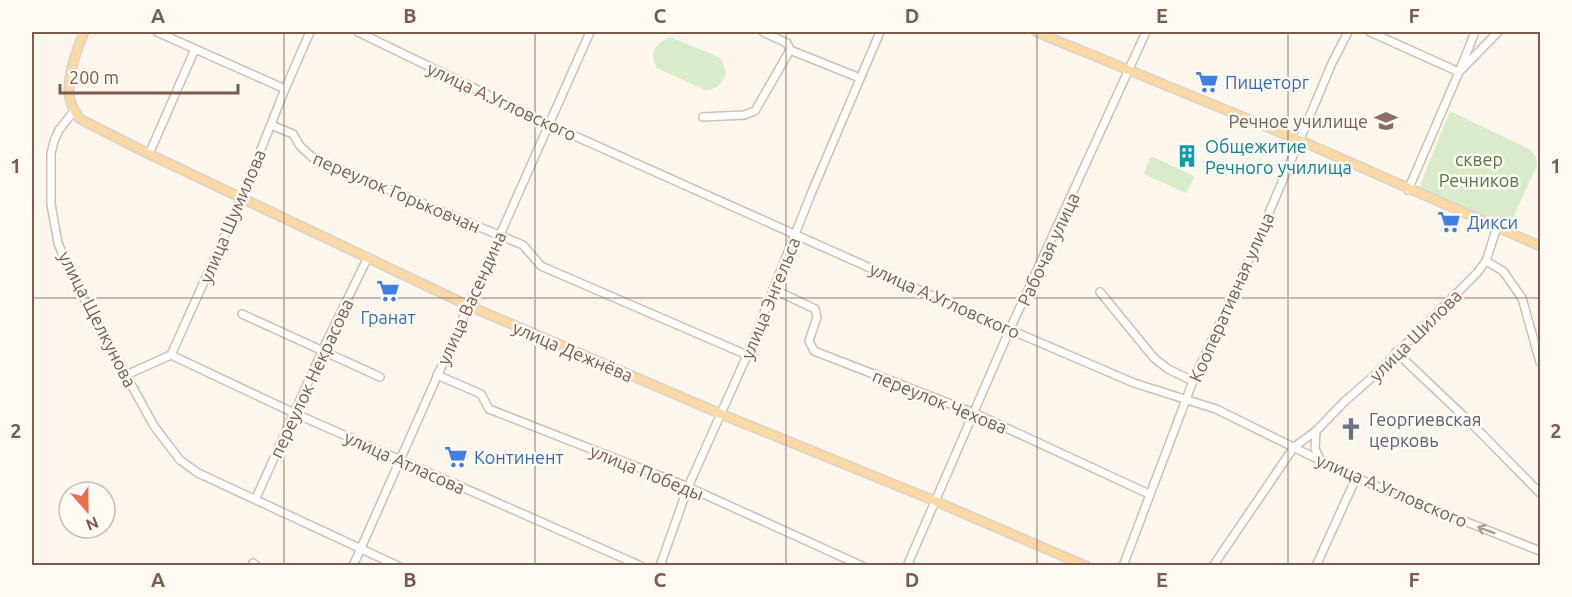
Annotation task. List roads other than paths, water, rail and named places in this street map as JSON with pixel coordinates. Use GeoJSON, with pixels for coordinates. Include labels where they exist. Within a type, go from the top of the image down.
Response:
{"type":"FeatureCollection","features":[{"type":"Feature","properties":{"kind":"main road"},"geometry":{"type":"LineString","coordinates":[[74,111],[68,92],[76,54],[84,32]]}},
{"type":"Feature","properties":{"kind":"main road"},"geometry":{"type":"LineString","coordinates":[[1036,32],[1299,140],[1408,190],[1540,246]]}},
{"type":"Feature","properties":{"kind":"main road","name":"улица Дежнёва"},"geometry":{"type":"LineString","coordinates":[[74,111],[80,118],[149,154],[467,305],[1086,566]]}},
{"type":"Feature","properties":{"kind":"street"},"geometry":{"type":"LineString","coordinates":[[157,32],[285,89]]}},
{"type":"Feature","properties":{"kind":"street","name":"улица Шумилова"},"geometry":{"type":"LineString","coordinates":[[171,355],[242,197],[310,32]]}},
{"type":"Feature","properties":{"kind":"street","name":"улица А.Угловского"},"geometry":{"type":"LineString","coordinates":[[358,32],[548,124],[1010,329],[1134,383],[1216,409],[1376,487],[1540,551]]}},
{"type":"Feature","properties":{"kind":"street","name":"улица Васендина"},"geometry":{"type":"LineString","coordinates":[[353,566],[590,32]]}},
{"type":"Feature","properties":{"kind":"street"},"geometry":{"type":"LineString","coordinates":[[763,32],[787,43],[790,50],[860,78]]}},
{"type":"Feature","properties":{"kind":"street","name":"улица Энгельса"},"geometry":{"type":"LineString","coordinates":[[660,566],[688,487],[747,355],[880,32]]}},
{"type":"Feature","properties":{"kind":"street","name":"Рабочая улица"},"geometry":{"type":"LineString","coordinates":[[907,566],[1010,329],[1146,32]]}},
{"type":"Feature","properties":{"kind":"street","name":"Кооперативная улица"},"geometry":{"type":"LineString","coordinates":[[1123,566],[1193,381],[1253,251],[1332,63],[1348,32]]}},
{"type":"Feature","properties":{"kind":"street"},"geometry":{"type":"LineString","coordinates":[[1370,32],[1459,72]]}},
{"type":"Feature","properties":{"kind":"street"},"geometry":{"type":"LineString","coordinates":[[1408,190],[1474,32]]}},
{"type":"Feature","properties":{"kind":"street"},"geometry":{"type":"LineString","coordinates":[[1459,72],[1498,32]]}},
{"type":"Feature","properties":{"kind":"street"},"geometry":{"type":"LineString","coordinates":[[149,154],[195,50]]}},
{"type":"Feature","properties":{"kind":"street"},"geometry":{"type":"LineString","coordinates":[[703,117],[744,115],[755,111],[790,50]]}},
{"type":"Feature","properties":{"kind":"street","name":"улица Щелкунова"},"geometry":{"type":"LineString","coordinates":[[74,111],[59,130],[51,154],[51,204],[56,233],[71,275],[154,426],[180,460],[198,473],[256,498]]}},
{"type":"Feature","properties":{"kind":"street","name":"переулок Горьковчан"},"geometry":{"type":"LineString","coordinates":[[272,124],[293,134],[300,146],[314,158],[499,235]]}},
{"type":"Feature","properties":{"kind":"street","name":"улица Шилова"},"geometry":{"type":"LineString","coordinates":[[1213,566],[1294,447],[1316,431],[1470,280],[1486,261],[1497,227]]}},
{"type":"Feature","properties":{"kind":"street"},"geometry":{"type":"LineString","coordinates":[[499,235],[523,245],[541,266],[747,355]]}},
{"type":"Feature","properties":{"kind":"street","name":"переулок Некрасова"},"geometry":{"type":"LineString","coordinates":[[256,498],[322,351],[368,257]]}},
{"type":"Feature","properties":{"kind":"street"},"geometry":{"type":"LineString","coordinates":[[1486,261],[1503,271],[1522,298],[1540,362]]}},
{"type":"Feature","properties":{"kind":"street","name":"переулок Чехова"},"geometry":{"type":"LineString","coordinates":[[773,289],[815,309],[817,317],[809,341],[814,351],[974,413],[1149,494]]}},
{"type":"Feature","properties":{"kind":"street"},"geometry":{"type":"LineString","coordinates":[[1100,292],[1154,358],[1168,369],[1193,381]]}},
{"type":"Feature","properties":{"kind":"street"},"geometry":{"type":"LineString","coordinates":[[242,314],[380,377]]}},
{"type":"Feature","properties":{"kind":"street"},"geometry":{"type":"LineString","coordinates":[[1396,352],[1472,423],[1540,493]]}},
{"type":"Feature","properties":{"kind":"street"},"geometry":{"type":"LineString","coordinates":[[126,375],[171,355]]}},
{"type":"Feature","properties":{"kind":"street","name":"улица Атласова"},"geometry":{"type":"LineString","coordinates":[[171,355],[294,413],[641,566]]}},
{"type":"Feature","properties":{"kind":"street","name":"улица Победы"},"geometry":{"type":"LineString","coordinates":[[437,375],[481,394],[489,409],[688,487],[862,566]]}},
{"type":"Feature","properties":{"kind":"street"},"geometry":{"type":"LineString","coordinates":[[1316,431],[1314,443],[1320,459]]}},
{"type":"Feature","properties":{"kind":"street"},"geometry":{"type":"LineString","coordinates":[[1316,566],[1356,478]]}},
{"type":"Feature","properties":{"kind":"street"},"geometry":{"type":"LineString","coordinates":[[256,498],[398,566]]}},
{"type":"Feature","properties":{"kind":"place","name":"Пищеторг"},"geometry":{"type":"Point","coordinates":[1207,82]}},
{"type":"Feature","properties":{"kind":"place","name":"Речное училище"},"geometry":{"type":"Point","coordinates":[1386,121]}},
{"type":"Feature","properties":{"kind":"place","name":"Общежитие Речного училища"},"geometry":{"type":"Point","coordinates":[1187,156]}},
{"type":"Feature","properties":{"kind":"place","name":"Дикси"},"geometry":{"type":"Point","coordinates":[1449,222]}},
{"type":"Feature","properties":{"kind":"place","name":"Гранат"},"geometry":{"type":"Point","coordinates":[388,291]}},
{"type":"Feature","properties":{"kind":"place","name":"Георгиевская церковь"},"geometry":{"type":"Point","coordinates":[1351,429]}},
{"type":"Feature","properties":{"kind":"place","name":"Континент"},"geometry":{"type":"Point","coordinates":[456,457]}},
{"type":"Feature","properties":{"kind":"park label","name":"сквер Речников"},"geometry":{"type":"Point","coordinates":[1479,169]}}]}
